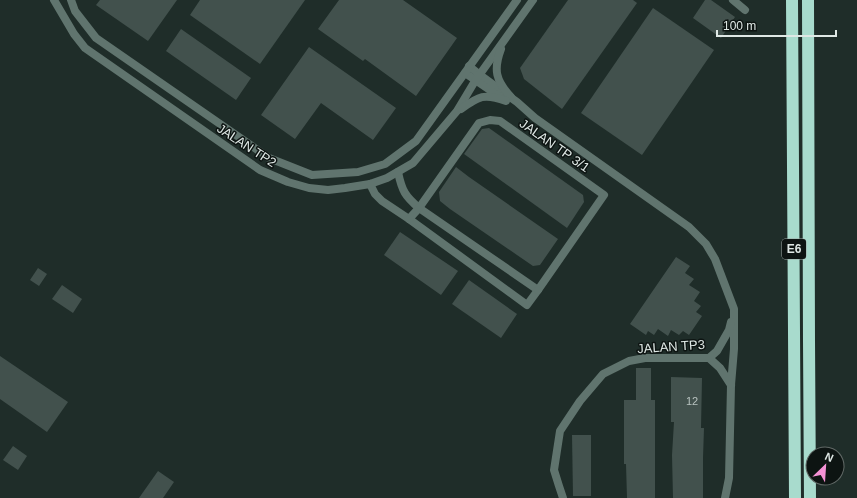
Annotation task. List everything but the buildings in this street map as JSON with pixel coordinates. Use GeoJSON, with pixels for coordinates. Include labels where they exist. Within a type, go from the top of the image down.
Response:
{"type":"FeatureCollection","features":[{"type":"Feature","properties":{"kind":"highway","name":"E6"},"geometry":{"type":"LineString","coordinates":[[792,0],[795,498]]}},
{"type":"Feature","properties":{"kind":"highway","name":"E6"},"geometry":{"type":"LineString","coordinates":[[808,0],[810,498]]}},
{"type":"Feature","properties":{"kind":"street","name":"JALAN TP2"},"geometry":{"type":"LineString","coordinates":[[54,0],[74,34],[85,48],[260,170],[288,182],[309,188],[328,190],[370,184],[387,178],[413,163],[457,111],[478,78],[533,0]]}},
{"type":"Feature","properties":{"kind":"street","name":"JALAN TP2"},"geometry":{"type":"LineString","coordinates":[[71,0],[75,11],[96,38],[269,158],[312,175],[358,172],[385,164],[416,141],[517,0]]}},
{"type":"Feature","properties":{"kind":"street"},"geometry":{"type":"LineString","coordinates":[[733,0],[745,10]]}},
{"type":"Feature","properties":{"kind":"street"},"geometry":{"type":"LineString","coordinates":[[505,39],[496,65],[496,72],[498,80],[508,99]]}},
{"type":"Feature","properties":{"kind":"street"},"geometry":{"type":"LineString","coordinates":[[467,70],[689,227],[706,244],[715,259],[734,309],[729,478],[725,498]]}},
{"type":"Feature","properties":{"kind":"street"},"geometry":{"type":"LineString","coordinates":[[457,111],[473,100],[483,97],[508,99]]}},
{"type":"Feature","properties":{"kind":"street","name":"JALAN TP 3/1"},"geometry":{"type":"LineString","coordinates":[[419,208],[479,123],[490,120],[500,121],[604,195],[538,290]]}},
{"type":"Feature","properties":{"kind":"street"},"geometry":{"type":"LineString","coordinates":[[370,184],[375,194],[382,201],[527,305],[538,290],[419,208],[404,193],[398,172]]}},
{"type":"Feature","properties":{"kind":"street"},"geometry":{"type":"LineString","coordinates":[[409,219],[419,208]]}},
{"type":"Feature","properties":{"kind":"street","name":"JALAN TP3"},"geometry":{"type":"LineString","coordinates":[[563,498],[554,470],[560,431],[580,401],[603,374],[630,361],[644,358],[709,358],[717,351],[729,330],[734,309]]}},
{"type":"Feature","properties":{"kind":"street"},"geometry":{"type":"LineString","coordinates":[[709,358],[720,368],[731,385]]}}]}
